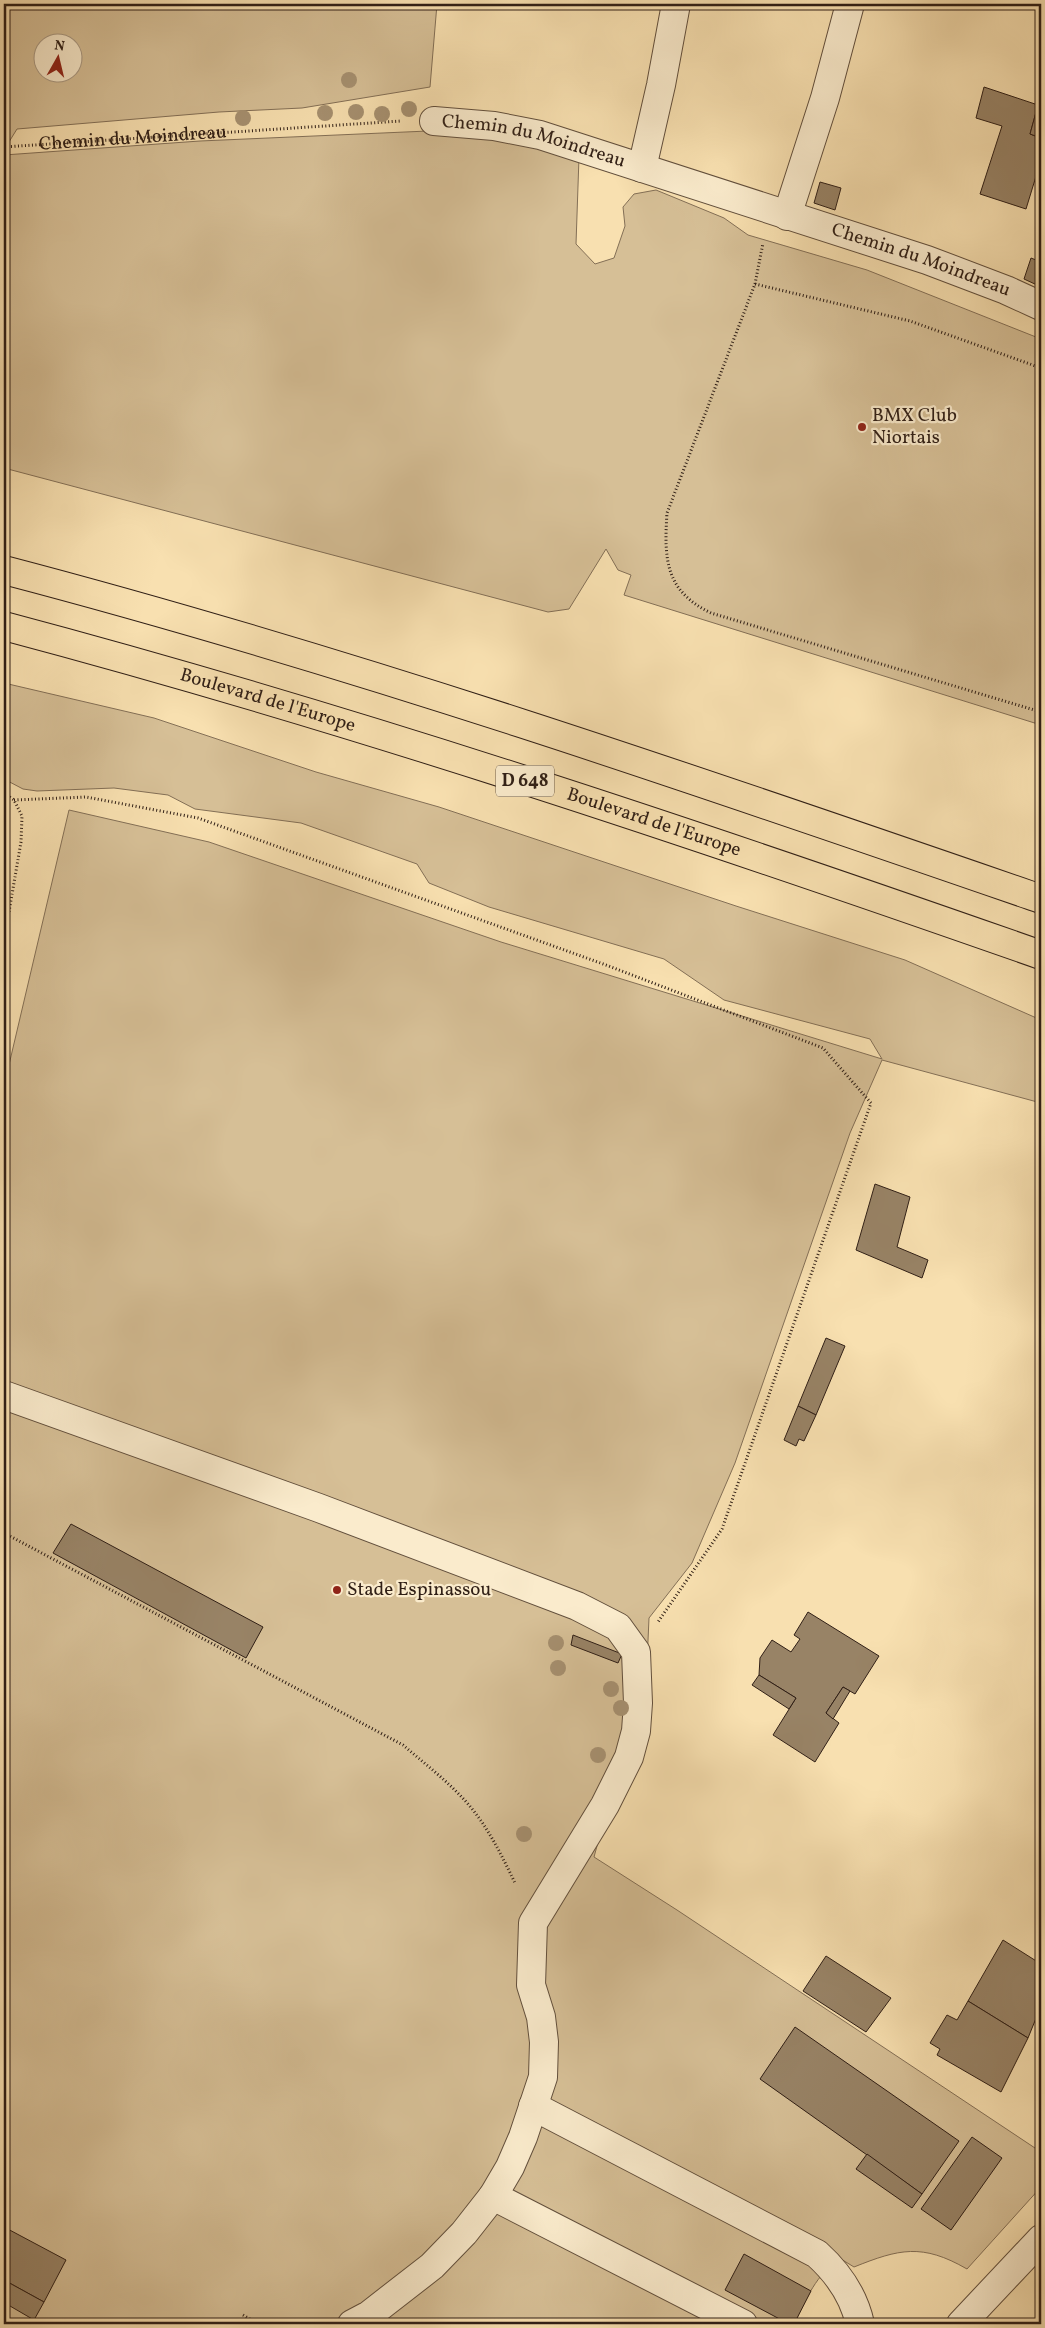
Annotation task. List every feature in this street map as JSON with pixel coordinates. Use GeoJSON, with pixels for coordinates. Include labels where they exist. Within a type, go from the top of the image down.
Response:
{"type":"FeatureCollection","features":[{"type":"Feature","properties":{"kind":"highway"},"geometry":{"type":"LineString","coordinates":[[4,570],[125,603],[336,666],[566,738],[1041,899]]}},
{"type":"Feature","properties":{"kind":"highway","name":"Boulevard de l'Europe"},"geometry":{"type":"LineString","coordinates":[[4,626],[124,658],[284,705],[541,786],[839,884],[1041,955]]}},
{"type":"Feature","properties":{"kind":"street"},"geometry":{"type":"LineString","coordinates":[[642,168],[661,85],[676,4]]}},
{"type":"Feature","properties":{"kind":"street"},"geometry":{"type":"LineString","coordinates":[[779,213],[825,98],[850,4]]}},
{"type":"Feature","properties":{"kind":"street","name":"Chemin du Moindreau"},"geometry":{"type":"LineString","coordinates":[[434,121],[494,126],[540,135],[928,260],[1006,290],[1041,306]]}},
{"type":"Feature","properties":{"kind":"street"},"geometry":{"type":"LineString","coordinates":[[4,1395],[319,1508],[577,1606],[618,1627],[636,1652],[638,1703],[636,1731],[628,1757],[605,1806],[533,1922],[531,1985],[541,2017],[544,2042],[543,2077],[510,2167],[493,2196],[464,2233],[432,2266],[369,2315],[352,2324]]}},
{"type":"Feature","properties":{"kind":"street"},"geometry":{"type":"LineString","coordinates":[[533,2106],[817,2254],[830,2266],[848,2291],[858,2312],[860,2324]]}},
{"type":"Feature","properties":{"kind":"street"},"geometry":{"type":"LineString","coordinates":[[493,2196],[743,2324]]}},
{"type":"Feature","properties":{"kind":"street"},"geometry":{"type":"LineString","coordinates":[[961,2324],[1041,2239]]}},
{"type":"Feature","properties":{"kind":"path","name":"Chemin du Moindreau"},"geometry":{"type":"LineString","coordinates":[[4,147],[379,122],[434,121]]}},
{"type":"Feature","properties":{"kind":"path"},"geometry":{"type":"LineString","coordinates":[[779,213],[755,284],[667,513],[665,541],[668,571],[681,592],[696,606],[711,613],[1041,712]]}},
{"type":"Feature","properties":{"kind":"path"},"geometry":{"type":"LineString","coordinates":[[755,284],[910,321],[1041,368]]}},
{"type":"Feature","properties":{"kind":"path"},"geometry":{"type":"LineString","coordinates":[[4,793],[14,800],[22,816],[21,842],[4,941]]}},
{"type":"Feature","properties":{"kind":"path"},"geometry":{"type":"LineString","coordinates":[[14,800],[86,798],[198,818],[606,965],[823,1048],[871,1102],[722,1529],[636,1652]]}},
{"type":"Feature","properties":{"kind":"path"},"geometry":{"type":"LineString","coordinates":[[4,1533],[402,1745],[468,1804],[491,1838],[533,1922]]}},
{"type":"Feature","properties":{"kind":"path"},"geometry":{"type":"LineString","coordinates":[[243,2315],[258,2324]]}},
{"type":"Feature","properties":{"kind":"shaded area"},"geometry":{"type":"Polygon","coordinates":[[[4,4],[437,4],[430,87],[302,108],[219,112],[17,129],[4,150],[4,4]]]}},
{"type":"Feature","properties":{"kind":"shaded area"},"geometry":{"type":"Polygon","coordinates":[[[428,131],[501,135],[579,157],[576,244],[595,264],[614,258],[625,226],[623,207],[634,194],[656,190],[724,218],[748,235],[867,270],[1041,339],[1041,725],[624,595],[631,575],[618,570],[606,549],[569,609],[548,612],[4,468],[4,155],[200,141],[428,131]]]}},
{"type":"Feature","properties":{"kind":"shaded area","name":"Stade Espinassou"},"geometry":{"type":"Polygon","coordinates":[[[4,683],[154,718],[316,772],[439,807],[905,960],[1041,1020],[1041,1103],[882,1060],[850,1133],[735,1463],[692,1563],[649,1618],[647,1663],[594,1857],[1041,2152],[1041,2187],[967,2269],[937,2255],[923,2252],[898,2253],[884,2256],[854,2267],[841,2259],[818,2279],[794,2324],[4,2324],[4,1086],[69,810],[209,842],[501,942],[882,1059],[870,1039],[724,1000],[664,959],[489,907],[429,883],[417,864],[301,823],[195,809],[168,795],[114,788],[37,791],[23,789],[4,779],[4,683]]]}},
{"type":"Feature","properties":{"kind":"building"},"geometry":{"type":"Polygon","coordinates":[[[984,87],[1038,105],[1030,134],[1041,138],[1041,160],[1026,209],[980,194],[1002,126],[976,118],[984,87]]]}},
{"type":"Feature","properties":{"kind":"building"},"geometry":{"type":"Polygon","coordinates":[[[1038,105],[1041,106],[1041,138],[1030,134],[1038,105]]]}},
{"type":"Feature","properties":{"kind":"building"},"geometry":{"type":"Polygon","coordinates":[[[820,182],[841,188],[835,210],[814,203],[820,182]]]}},
{"type":"Feature","properties":{"kind":"building"},"geometry":{"type":"Polygon","coordinates":[[[1031,258],[1041,262],[1041,272],[1037,285],[1024,279],[1031,258]]]}},
{"type":"Feature","properties":{"kind":"building"},"geometry":{"type":"Polygon","coordinates":[[[875,1184],[910,1197],[897,1247],[928,1260],[922,1278],[856,1250],[875,1184]]]}},
{"type":"Feature","properties":{"kind":"building"},"geometry":{"type":"Polygon","coordinates":[[[826,1338],[845,1346],[816,1415],[798,1406],[826,1338]]]}},
{"type":"Feature","properties":{"kind":"building"},"geometry":{"type":"Polygon","coordinates":[[[798,1406],[816,1415],[804,1441],[799,1439],[796,1446],[784,1440],[798,1406]]]}},
{"type":"Feature","properties":{"kind":"building"},"geometry":{"type":"Polygon","coordinates":[[[71,1524],[263,1627],[246,1658],[53,1553],[71,1524]]]}},
{"type":"Feature","properties":{"kind":"building"},"geometry":{"type":"Polygon","coordinates":[[[808,1612],[879,1656],[855,1694],[843,1687],[826,1713],[839,1723],[815,1762],[773,1735],[796,1698],[759,1675],[760,1658],[772,1640],[791,1652],[800,1639],[794,1635],[808,1612]]]}},
{"type":"Feature","properties":{"kind":"building"},"geometry":{"type":"Polygon","coordinates":[[[573,1635],[622,1654],[618,1663],[571,1645],[573,1635]]]}},
{"type":"Feature","properties":{"kind":"building"},"geometry":{"type":"Polygon","coordinates":[[[759,1675],[796,1698],[789,1709],[752,1685],[759,1675]]]}},
{"type":"Feature","properties":{"kind":"building"},"geometry":{"type":"Polygon","coordinates":[[[843,1687],[850,1691],[833,1719],[826,1713],[843,1687]]]}},
{"type":"Feature","properties":{"kind":"building"},"geometry":{"type":"Polygon","coordinates":[[[1003,1940],[1041,1964],[1041,2006],[1028,2038],[968,2001],[1003,1940]]]}},
{"type":"Feature","properties":{"kind":"building"},"geometry":{"type":"Polygon","coordinates":[[[826,1956],[891,1998],[866,2032],[803,1991],[826,1956]]]}},
{"type":"Feature","properties":{"kind":"building"},"geometry":{"type":"Polygon","coordinates":[[[968,2001],[1028,2038],[1001,2092],[937,2055],[940,2049],[930,2043],[947,2015],[957,2020],[968,2001]]]}},
{"type":"Feature","properties":{"kind":"building"},"geometry":{"type":"Polygon","coordinates":[[[795,2027],[959,2141],[922,2194],[760,2079],[795,2027]]]}},
{"type":"Feature","properties":{"kind":"building"},"geometry":{"type":"Polygon","coordinates":[[[972,2137],[1002,2158],[951,2230],[921,2209],[972,2137]]]}},
{"type":"Feature","properties":{"kind":"building"},"geometry":{"type":"Polygon","coordinates":[[[867,2154],[922,2194],[912,2208],[856,2169],[867,2154]]]}},
{"type":"Feature","properties":{"kind":"building"},"geometry":{"type":"Polygon","coordinates":[[[4,2227],[66,2260],[44,2302],[4,2280],[4,2227]]]}},
{"type":"Feature","properties":{"kind":"building"},"geometry":{"type":"Polygon","coordinates":[[[744,2254],[811,2291],[794,2324],[789,2324],[725,2290],[744,2254]]]}},
{"type":"Feature","properties":{"kind":"building"},"geometry":{"type":"Polygon","coordinates":[[[4,2280],[44,2302],[34,2320],[10,2306],[4,2307],[4,2280]]]}},
{"type":"Feature","properties":{"kind":"place","name":"BMX Club Niortais"},"geometry":{"type":"Point","coordinates":[862,427]}},
{"type":"Feature","properties":{"kind":"place","name":"Stade Espinassou"},"geometry":{"type":"Point","coordinates":[337,1590]}}]}
